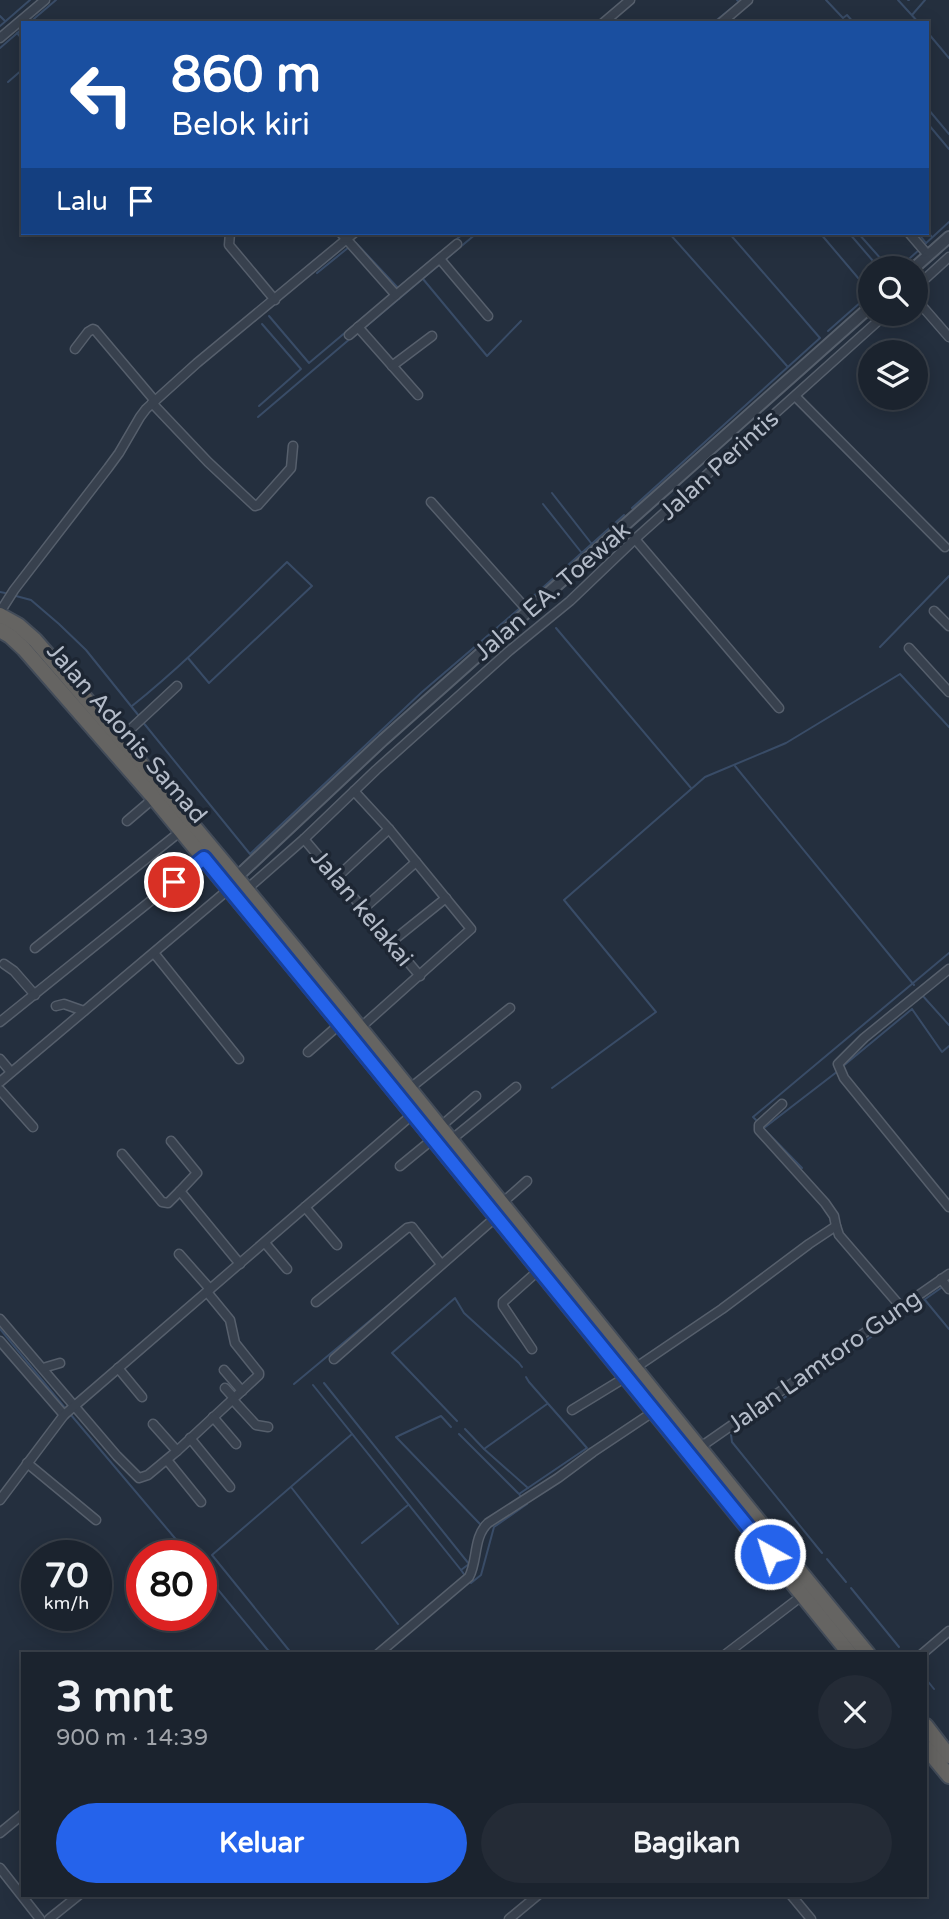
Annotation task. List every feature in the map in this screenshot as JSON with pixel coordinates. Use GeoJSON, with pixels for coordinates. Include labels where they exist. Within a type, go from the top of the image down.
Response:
{"type":"FeatureCollection","features":[{"type":"Feature","properties":{"kind":"highway"},"geometry":{"type":"LineString","coordinates":[[0,613],[35,640],[121,738],[172,810],[233,883],[247,889],[363,1025],[413,1086],[436,1133],[455,1137],[630,1373],[699,1448],[866,1652]]}},
{"type":"Feature","properties":{"kind":"highway","name":"Jalan Adonis Samad"},"geometry":{"type":"LineString","coordinates":[[0,630],[24,649],[154,798],[172,810],[181,831],[204,858],[233,883],[340,1024],[413,1114],[436,1133],[496,1217],[630,1373],[653,1412],[847,1652]]}},
{"type":"Feature","properties":{"kind":"highway"},"geometry":{"type":"LineString","coordinates":[[927,1727],[949,1756]]}},
{"type":"Feature","properties":{"kind":"highway"},"geometry":{"type":"LineString","coordinates":[[927,1749],[949,1775]]}},
{"type":"Feature","properties":{"kind":"street"},"geometry":{"type":"LineString","coordinates":[[0,38],[45,0]]}},
{"type":"Feature","properties":{"kind":"street"},"geometry":{"type":"LineString","coordinates":[[605,21],[630,0]]}},
{"type":"Feature","properties":{"kind":"street"},"geometry":{"type":"LineString","coordinates":[[723,21],[745,1]]}},
{"type":"Feature","properties":{"kind":"street"},"geometry":{"type":"LineString","coordinates":[[230,235],[229,245],[275,300]]}},
{"type":"Feature","properties":{"kind":"street"},"geometry":{"type":"LineString","coordinates":[[911,235],[928,255],[949,237]]}},
{"type":"Feature","properties":{"kind":"street"},"geometry":{"type":"LineString","coordinates":[[0,613],[14,590],[119,453],[140,416],[197,363],[275,300],[344,236],[396,295]]}},
{"type":"Feature","properties":{"kind":"street"},"geometry":{"type":"LineString","coordinates":[[349,335],[457,244]]}},
{"type":"Feature","properties":{"kind":"street"},"geometry":{"type":"LineString","coordinates":[[440,259],[488,316]]}},
{"type":"Feature","properties":{"kind":"street"},"geometry":{"type":"LineString","coordinates":[[928,278],[947,263]]}},
{"type":"Feature","properties":{"kind":"street"},"geometry":{"type":"LineString","coordinates":[[928,313],[949,337]]}},
{"type":"Feature","properties":{"kind":"street","name":"Jalan EA. Toewak"},"geometry":{"type":"LineString","coordinates":[[233,883],[383,740],[858,318]]}},
{"type":"Feature","properties":{"kind":"street","name":"Jalan Perintis"},"geometry":{"type":"LineString","coordinates":[[247,889],[873,326]]}},
{"type":"Feature","properties":{"kind":"street"},"geometry":{"type":"LineString","coordinates":[[358,327],[418,394]]}},
{"type":"Feature","properties":{"kind":"street"},"geometry":{"type":"LineString","coordinates":[[75,349],[88,332],[95,330],[208,462],[255,506],[291,468],[293,446]]}},
{"type":"Feature","properties":{"kind":"street"},"geometry":{"type":"LineString","coordinates":[[392,366],[432,336]]}},
{"type":"Feature","properties":{"kind":"street"},"geometry":{"type":"LineString","coordinates":[[796,397],[945,547]]}},
{"type":"Feature","properties":{"kind":"street"},"geometry":{"type":"LineString","coordinates":[[431,502],[529,612]]}},
{"type":"Feature","properties":{"kind":"street"},"geometry":{"type":"LineString","coordinates":[[635,539],[779,708]]}},
{"type":"Feature","properties":{"kind":"street"},"geometry":{"type":"LineString","coordinates":[[934,611],[949,626]]}},
{"type":"Feature","properties":{"kind":"street"},"geometry":{"type":"LineString","coordinates":[[909,648],[949,692]]}},
{"type":"Feature","properties":{"kind":"street"},"geometry":{"type":"LineString","coordinates":[[121,738],[177,686]]}},
{"type":"Feature","properties":{"kind":"street"},"geometry":{"type":"LineString","coordinates":[[355,791],[471,929],[363,1025]]}},
{"type":"Feature","properties":{"kind":"street"},"geometry":{"type":"LineString","coordinates":[[127,821],[154,798]]}},
{"type":"Feature","properties":{"kind":"street"},"geometry":{"type":"LineString","coordinates":[[336,878],[389,829]]}},
{"type":"Feature","properties":{"kind":"street"},"geometry":{"type":"LineString","coordinates":[[35,948],[181,831]]}},
{"type":"Feature","properties":{"kind":"street","name":"Jalan kelakai"},"geometry":{"type":"LineString","coordinates":[[304,839],[419,976]]}},
{"type":"Feature","properties":{"kind":"street"},"geometry":{"type":"LineString","coordinates":[[0,1022],[204,858]]}},
{"type":"Feature","properties":{"kind":"street"},"geometry":{"type":"LineString","coordinates":[[363,909],[416,862]]}},
{"type":"Feature","properties":{"kind":"street"},"geometry":{"type":"LineString","coordinates":[[0,1082],[233,883]]}},
{"type":"Feature","properties":{"kind":"street"},"geometry":{"type":"LineString","coordinates":[[390,943],[446,898]]}},
{"type":"Feature","properties":{"kind":"street"},"geometry":{"type":"LineString","coordinates":[[154,953],[239,1059]]}},
{"type":"Feature","properties":{"kind":"street"},"geometry":{"type":"LineString","coordinates":[[4,964],[35,995]]}},
{"type":"Feature","properties":{"kind":"street"},"geometry":{"type":"LineString","coordinates":[[949,969],[863,1038],[838,1064],[844,1078],[949,1207]]}},
{"type":"Feature","properties":{"kind":"street"},"geometry":{"type":"LineString","coordinates":[[56,1006],[64,1004],[83,1011]]}},
{"type":"Feature","properties":{"kind":"street"},"geometry":{"type":"LineString","coordinates":[[413,1086],[510,1008]]}},
{"type":"Feature","properties":{"kind":"street"},"geometry":{"type":"LineString","coordinates":[[308,1052],[340,1024]]}},
{"type":"Feature","properties":{"kind":"street"},"geometry":{"type":"LineString","coordinates":[[0,1059],[11,1072]]}},
{"type":"Feature","properties":{"kind":"street"},"geometry":{"type":"LineString","coordinates":[[455,1137],[516,1087]]}},
{"type":"Feature","properties":{"kind":"street"},"geometry":{"type":"LineString","coordinates":[[0,1090],[33,1127]]}},
{"type":"Feature","properties":{"kind":"street"},"geometry":{"type":"LineString","coordinates":[[400,1166],[476,1096]]}},
{"type":"Feature","properties":{"kind":"street"},"geometry":{"type":"LineString","coordinates":[[782,1104],[758,1129],[825,1203],[835,1218],[839,1235],[901,1307]]}},
{"type":"Feature","properties":{"kind":"street"},"geometry":{"type":"LineString","coordinates":[[0,1500],[69,1410],[413,1114]]}},
{"type":"Feature","properties":{"kind":"street"},"geometry":{"type":"LineString","coordinates":[[122,1154],[162,1202],[168,1203],[197,1175],[171,1141]]}},
{"type":"Feature","properties":{"kind":"street"},"geometry":{"type":"LineString","coordinates":[[502,1203],[523,1185]]}},
{"type":"Feature","properties":{"kind":"street"},"geometry":{"type":"LineString","coordinates":[[180,1191],[240,1264]]}},
{"type":"Feature","properties":{"kind":"street"},"geometry":{"type":"LineString","coordinates":[[305,1207],[337,1245]]}},
{"type":"Feature","properties":{"kind":"street"},"geometry":{"type":"LineString","coordinates":[[334,1359],[496,1217]]}},
{"type":"Feature","properties":{"kind":"street"},"geometry":{"type":"LineString","coordinates":[[572,1410],[722,1309],[835,1226]]}},
{"type":"Feature","properties":{"kind":"street"},"geometry":{"type":"LineString","coordinates":[[316,1302],[407,1228],[412,1227],[441,1264]]}},
{"type":"Feature","properties":{"kind":"street"},"geometry":{"type":"LineString","coordinates":[[265,1242],[287,1269]]}},
{"type":"Feature","properties":{"kind":"street"},"geometry":{"type":"LineString","coordinates":[[0,1341],[137,1478],[145,1476],[177,1451],[258,1377],[259,1373],[235,1342],[230,1320],[180,1254]]}},
{"type":"Feature","properties":{"kind":"street"},"geometry":{"type":"LineString","coordinates":[[532,1349],[503,1306],[503,1302],[539,1270]]}},
{"type":"Feature","properties":{"kind":"street","name":"Jalan Lamtoro Gung"},"geometry":{"type":"LineString","coordinates":[[699,1448],[949,1274]]}},
{"type":"Feature","properties":{"kind":"street"},"geometry":{"type":"LineString","coordinates":[[941,1279],[949,1289]]}},
{"type":"Feature","properties":{"kind":"street"},"geometry":{"type":"LineString","coordinates":[[0,1319],[43,1368],[69,1410]]}},
{"type":"Feature","properties":{"kind":"street"},"geometry":{"type":"LineString","coordinates":[[43,1368],[60,1363]]}},
{"type":"Feature","properties":{"kind":"street"},"geometry":{"type":"LineString","coordinates":[[118,1367],[142,1397]]}},
{"type":"Feature","properties":{"kind":"street"},"geometry":{"type":"LineString","coordinates":[[224,1370],[242,1391]]}},
{"type":"Feature","properties":{"kind":"street"},"geometry":{"type":"LineString","coordinates":[[225,1388],[256,1424],[268,1427]]}},
{"type":"Feature","properties":{"kind":"street"},"geometry":{"type":"LineString","coordinates":[[380,1652],[469,1577],[473,1570],[481,1531],[488,1523],[653,1412]]}},
{"type":"Feature","properties":{"kind":"street"},"geometry":{"type":"LineString","coordinates":[[213,1417],[236,1444]]}},
{"type":"Feature","properties":{"kind":"street"},"geometry":{"type":"LineString","coordinates":[[153,1424],[177,1451]]}},
{"type":"Feature","properties":{"kind":"street"},"geometry":{"type":"LineString","coordinates":[[190,1438],[230,1487]]}},
{"type":"Feature","properties":{"kind":"street"},"geometry":{"type":"LineString","coordinates":[[167,1460],[201,1502]]}},
{"type":"Feature","properties":{"kind":"street"},"geometry":{"type":"LineString","coordinates":[[27,1463],[96,1520]]}},
{"type":"Feature","properties":{"kind":"street"},"geometry":{"type":"LineString","coordinates":[[729,1652],[803,1595]]}},
{"type":"Feature","properties":{"kind":"street"},"geometry":{"type":"LineString","coordinates":[[924,1652],[949,1631]]}},
{"type":"Feature","properties":{"kind":"street"},"geometry":{"type":"LineString","coordinates":[[0,1833],[21,1816]]}},
{"type":"Feature","properties":{"kind":"street"},"geometry":{"type":"LineString","coordinates":[[0,1868],[21,1895]]}},
{"type":"Feature","properties":{"kind":"street"},"geometry":{"type":"LineString","coordinates":[[23,1897],[40,1919]]}},
{"type":"Feature","properties":{"kind":"street"},"geometry":{"type":"LineString","coordinates":[[49,1919],[76,1897]]}},
{"type":"Feature","properties":{"kind":"street"},"geometry":{"type":"LineString","coordinates":[[509,1919],[536,1897]]}},
{"type":"Feature","properties":{"kind":"street"},"geometry":{"type":"LineString","coordinates":[[793,1897],[811,1919]]}},
{"type":"Feature","properties":{"kind":"waterway"},"geometry":{"type":"LineString","coordinates":[[0,26],[30,0]]}},
{"type":"Feature","properties":{"kind":"waterway"},"geometry":{"type":"LineString","coordinates":[[31,21],[56,0]]}},
{"type":"Feature","properties":{"kind":"waterway"},"geometry":{"type":"LineString","coordinates":[[715,21],[739,2],[737,0]]}},
{"type":"Feature","properties":{"kind":"waterway"},"geometry":{"type":"LineString","coordinates":[[826,0],[843,18],[847,15],[852,21]]}},
{"type":"Feature","properties":{"kind":"waterway"},"geometry":{"type":"LineString","coordinates":[[898,0],[917,21]]}},
{"type":"Feature","properties":{"kind":"waterway"},"geometry":{"type":"LineString","coordinates":[[912,15],[925,0]]}},
{"type":"Feature","properties":{"kind":"waterway"},"geometry":{"type":"LineString","coordinates":[[0,16],[5,21]]}},
{"type":"Feature","properties":{"kind":"waterway"},"geometry":{"type":"LineString","coordinates":[[0,48],[21,30]]}},
{"type":"Feature","properties":{"kind":"waterway"},"geometry":{"type":"LineString","coordinates":[[17,33],[21,38]]}},
{"type":"Feature","properties":{"kind":"waterway"},"geometry":{"type":"LineString","coordinates":[[929,34],[949,58]]}},
{"type":"Feature","properties":{"kind":"waterway"},"geometry":{"type":"LineString","coordinates":[[8,82],[21,71]]}},
{"type":"Feature","properties":{"kind":"waterway"},"geometry":{"type":"LineString","coordinates":[[929,110],[949,134]]}},
{"type":"Feature","properties":{"kind":"waterway"},"geometry":{"type":"LineString","coordinates":[[929,125],[949,149]]}},
{"type":"Feature","properties":{"kind":"waterway"},"geometry":{"type":"LineString","coordinates":[[924,245],[949,222]]}},
{"type":"Feature","properties":{"kind":"waterway"},"geometry":{"type":"LineString","coordinates":[[929,233],[932,237]]}},
{"type":"Feature","properties":{"kind":"waterway"},"geometry":{"type":"LineString","coordinates":[[356,243],[398,288],[462,235]]}},
{"type":"Feature","properties":{"kind":"waterway"},"geometry":{"type":"LineString","coordinates":[[446,259],[475,235]]}},
{"type":"Feature","properties":{"kind":"waterway"},"geometry":{"type":"LineString","coordinates":[[671,235],[787,366]]}},
{"type":"Feature","properties":{"kind":"waterway"},"geometry":{"type":"LineString","coordinates":[[632,508],[820,338],[731,235]]}},
{"type":"Feature","properties":{"kind":"waterway"},"geometry":{"type":"LineString","coordinates":[[822,235],[858,278]]}},
{"type":"Feature","properties":{"kind":"waterway"},"geometry":{"type":"LineString","coordinates":[[851,235],[869,256]]}},
{"type":"Feature","properties":{"kind":"waterway"},"geometry":{"type":"LineString","coordinates":[[860,235],[878,256]]}},
{"type":"Feature","properties":{"kind":"waterway"},"geometry":{"type":"LineString","coordinates":[[920,235],[926,243]]}},
{"type":"Feature","properties":{"kind":"waterway"},"geometry":{"type":"LineString","coordinates":[[317,273],[349,247]]}},
{"type":"Feature","properties":{"kind":"waterway"},"geometry":{"type":"LineString","coordinates":[[912,256],[920,249]]}},
{"type":"Feature","properties":{"kind":"waterway"},"geometry":{"type":"LineString","coordinates":[[363,329],[439,265]]}},
{"type":"Feature","properties":{"kind":"waterway"},"geometry":{"type":"LineString","coordinates":[[423,279],[487,356],[521,321]]}},
{"type":"Feature","properties":{"kind":"waterway"},"geometry":{"type":"LineString","coordinates":[[828,331],[858,305]]}},
{"type":"Feature","properties":{"kind":"waterway"},"geometry":{"type":"LineString","coordinates":[[269,316],[309,363],[366,315]]}},
{"type":"Feature","properties":{"kind":"waterway"},"geometry":{"type":"LineString","coordinates":[[259,406],[301,369],[262,324]]}},
{"type":"Feature","properties":{"kind":"waterway"},"geometry":{"type":"LineString","coordinates":[[258,417],[358,332]]}},
{"type":"Feature","properties":{"kind":"waterway"},"geometry":{"type":"LineString","coordinates":[[552,493],[591,543]]}},
{"type":"Feature","properties":{"kind":"waterway"},"geometry":{"type":"LineString","coordinates":[[543,504],[581,552]]}},
{"type":"Feature","properties":{"kind":"waterway"},"geometry":{"type":"LineString","coordinates":[[529,600],[624,515]]}},
{"type":"Feature","properties":{"kind":"waterway"},"geometry":{"type":"LineString","coordinates":[[132,706],[192,654],[287,562],[312,586],[209,683],[188,658]]}},
{"type":"Feature","properties":{"kind":"waterway"},"geometry":{"type":"LineString","coordinates":[[880,647],[949,576]]}},
{"type":"Feature","properties":{"kind":"waterway"},"geometry":{"type":"LineString","coordinates":[[0,592],[5,593]]}},
{"type":"Feature","properties":{"kind":"waterway"},"geometry":{"type":"LineString","coordinates":[[16,596],[31,600],[86,650],[139,716]]}},
{"type":"Feature","properties":{"kind":"waterway"},"geometry":{"type":"LineString","coordinates":[[142,721],[250,854],[422,692],[520,608]]}},
{"type":"Feature","properties":{"kind":"waterway"},"geometry":{"type":"LineString","coordinates":[[556,628],[691,788]]}},
{"type":"Feature","properties":{"kind":"waterway"},"geometry":{"type":"LineString","coordinates":[[552,1088],[656,1012],[564,900],[705,777],[786,743],[900,674],[949,727]]}},
{"type":"Feature","properties":{"kind":"waterway"},"geometry":{"type":"LineString","coordinates":[[735,766],[914,985]]}},
{"type":"Feature","properties":{"kind":"waterway"},"geometry":{"type":"LineString","coordinates":[[756,1120],[753,1117],[949,953]]}},
{"type":"Feature","properties":{"kind":"waterway"},"geometry":{"type":"LineString","coordinates":[[922,995],[949,1025]]}},
{"type":"Feature","properties":{"kind":"waterway"},"geometry":{"type":"LineString","coordinates":[[842,1067],[912,1009],[942,1052],[949,1046]]}},
{"type":"Feature","properties":{"kind":"waterway"},"geometry":{"type":"LineString","coordinates":[[764,1128],[838,1071]]}},
{"type":"Feature","properties":{"kind":"waterway"},"geometry":{"type":"LineString","coordinates":[[764,1129],[802,1168]]}},
{"type":"Feature","properties":{"kind":"waterway"},"geometry":{"type":"LineString","coordinates":[[822,1553],[732,1442],[731,1435],[941,1288]]}},
{"type":"Feature","properties":{"kind":"waterway"},"geometry":{"type":"LineString","coordinates":[[294,1384],[408,1289]]}},
{"type":"Feature","properties":{"kind":"waterway"},"geometry":{"type":"LineString","coordinates":[[457,1421],[392,1353],[455,1298],[464,1313],[522,1367]]}},
{"type":"Feature","properties":{"kind":"waterway"},"geometry":{"type":"LineString","coordinates":[[925,1300],[949,1329]]}},
{"type":"Feature","properties":{"kind":"waterway"},"geometry":{"type":"LineString","coordinates":[[0,1329],[65,1408]]}},
{"type":"Feature","properties":{"kind":"waterway"},"geometry":{"type":"LineString","coordinates":[[522,1498],[519,1494],[587,1448],[526,1377]]}},
{"type":"Feature","properties":{"kind":"waterway"},"geometry":{"type":"LineString","coordinates":[[324,1383],[469,1564],[461,1570],[466,1577]]}},
{"type":"Feature","properties":{"kind":"waterway"},"geometry":{"type":"LineString","coordinates":[[313,1385],[461,1570]]}},
{"type":"Feature","properties":{"kind":"waterway"},"geometry":{"type":"LineString","coordinates":[[484,1449],[547,1404]]}},
{"type":"Feature","properties":{"kind":"waterway"},"geometry":{"type":"LineString","coordinates":[[71,1415],[176,1540]]}},
{"type":"Feature","properties":{"kind":"waterway"},"geometry":{"type":"LineString","coordinates":[[451,1427],[441,1416],[396,1437],[480,1524]]}},
{"type":"Feature","properties":{"kind":"waterway"},"geometry":{"type":"LineString","coordinates":[[465,1429],[528,1488]]}},
{"type":"Feature","properties":{"kind":"waterway"},"geometry":{"type":"LineString","coordinates":[[290,1652],[212,1555],[352,1434]]}},
{"type":"Feature","properties":{"kind":"waterway"},"geometry":{"type":"LineString","coordinates":[[459,1434],[518,1493]]}},
{"type":"Feature","properties":{"kind":"waterway"},"geometry":{"type":"LineString","coordinates":[[291,1487],[398,1624]]}},
{"type":"Feature","properties":{"kind":"waterway"},"geometry":{"type":"LineString","coordinates":[[470,1581],[471,1583],[481,1575],[494,1527],[527,1504],[526,1502]]}},
{"type":"Feature","properties":{"kind":"waterway"},"geometry":{"type":"LineString","coordinates":[[362,1543],[408,1505]]}},
{"type":"Feature","properties":{"kind":"waterway"},"geometry":{"type":"LineString","coordinates":[[827,1559],[846,1582]]}},
{"type":"Feature","properties":{"kind":"waterway"},"geometry":{"type":"LineString","coordinates":[[217,1588],[269,1652]]}},
{"type":"Feature","properties":{"kind":"waterway"},"geometry":{"type":"LineString","coordinates":[[851,1588],[899,1647]]}},
{"type":"Feature","properties":{"kind":"waterway"},"geometry":{"type":"LineString","coordinates":[[927,1680],[934,1689]]}},
{"type":"Feature","properties":{"kind":"route"},"geometry":{"type":"LineString","coordinates":[[174,882],[204,858],[770,1554]]}}]}
